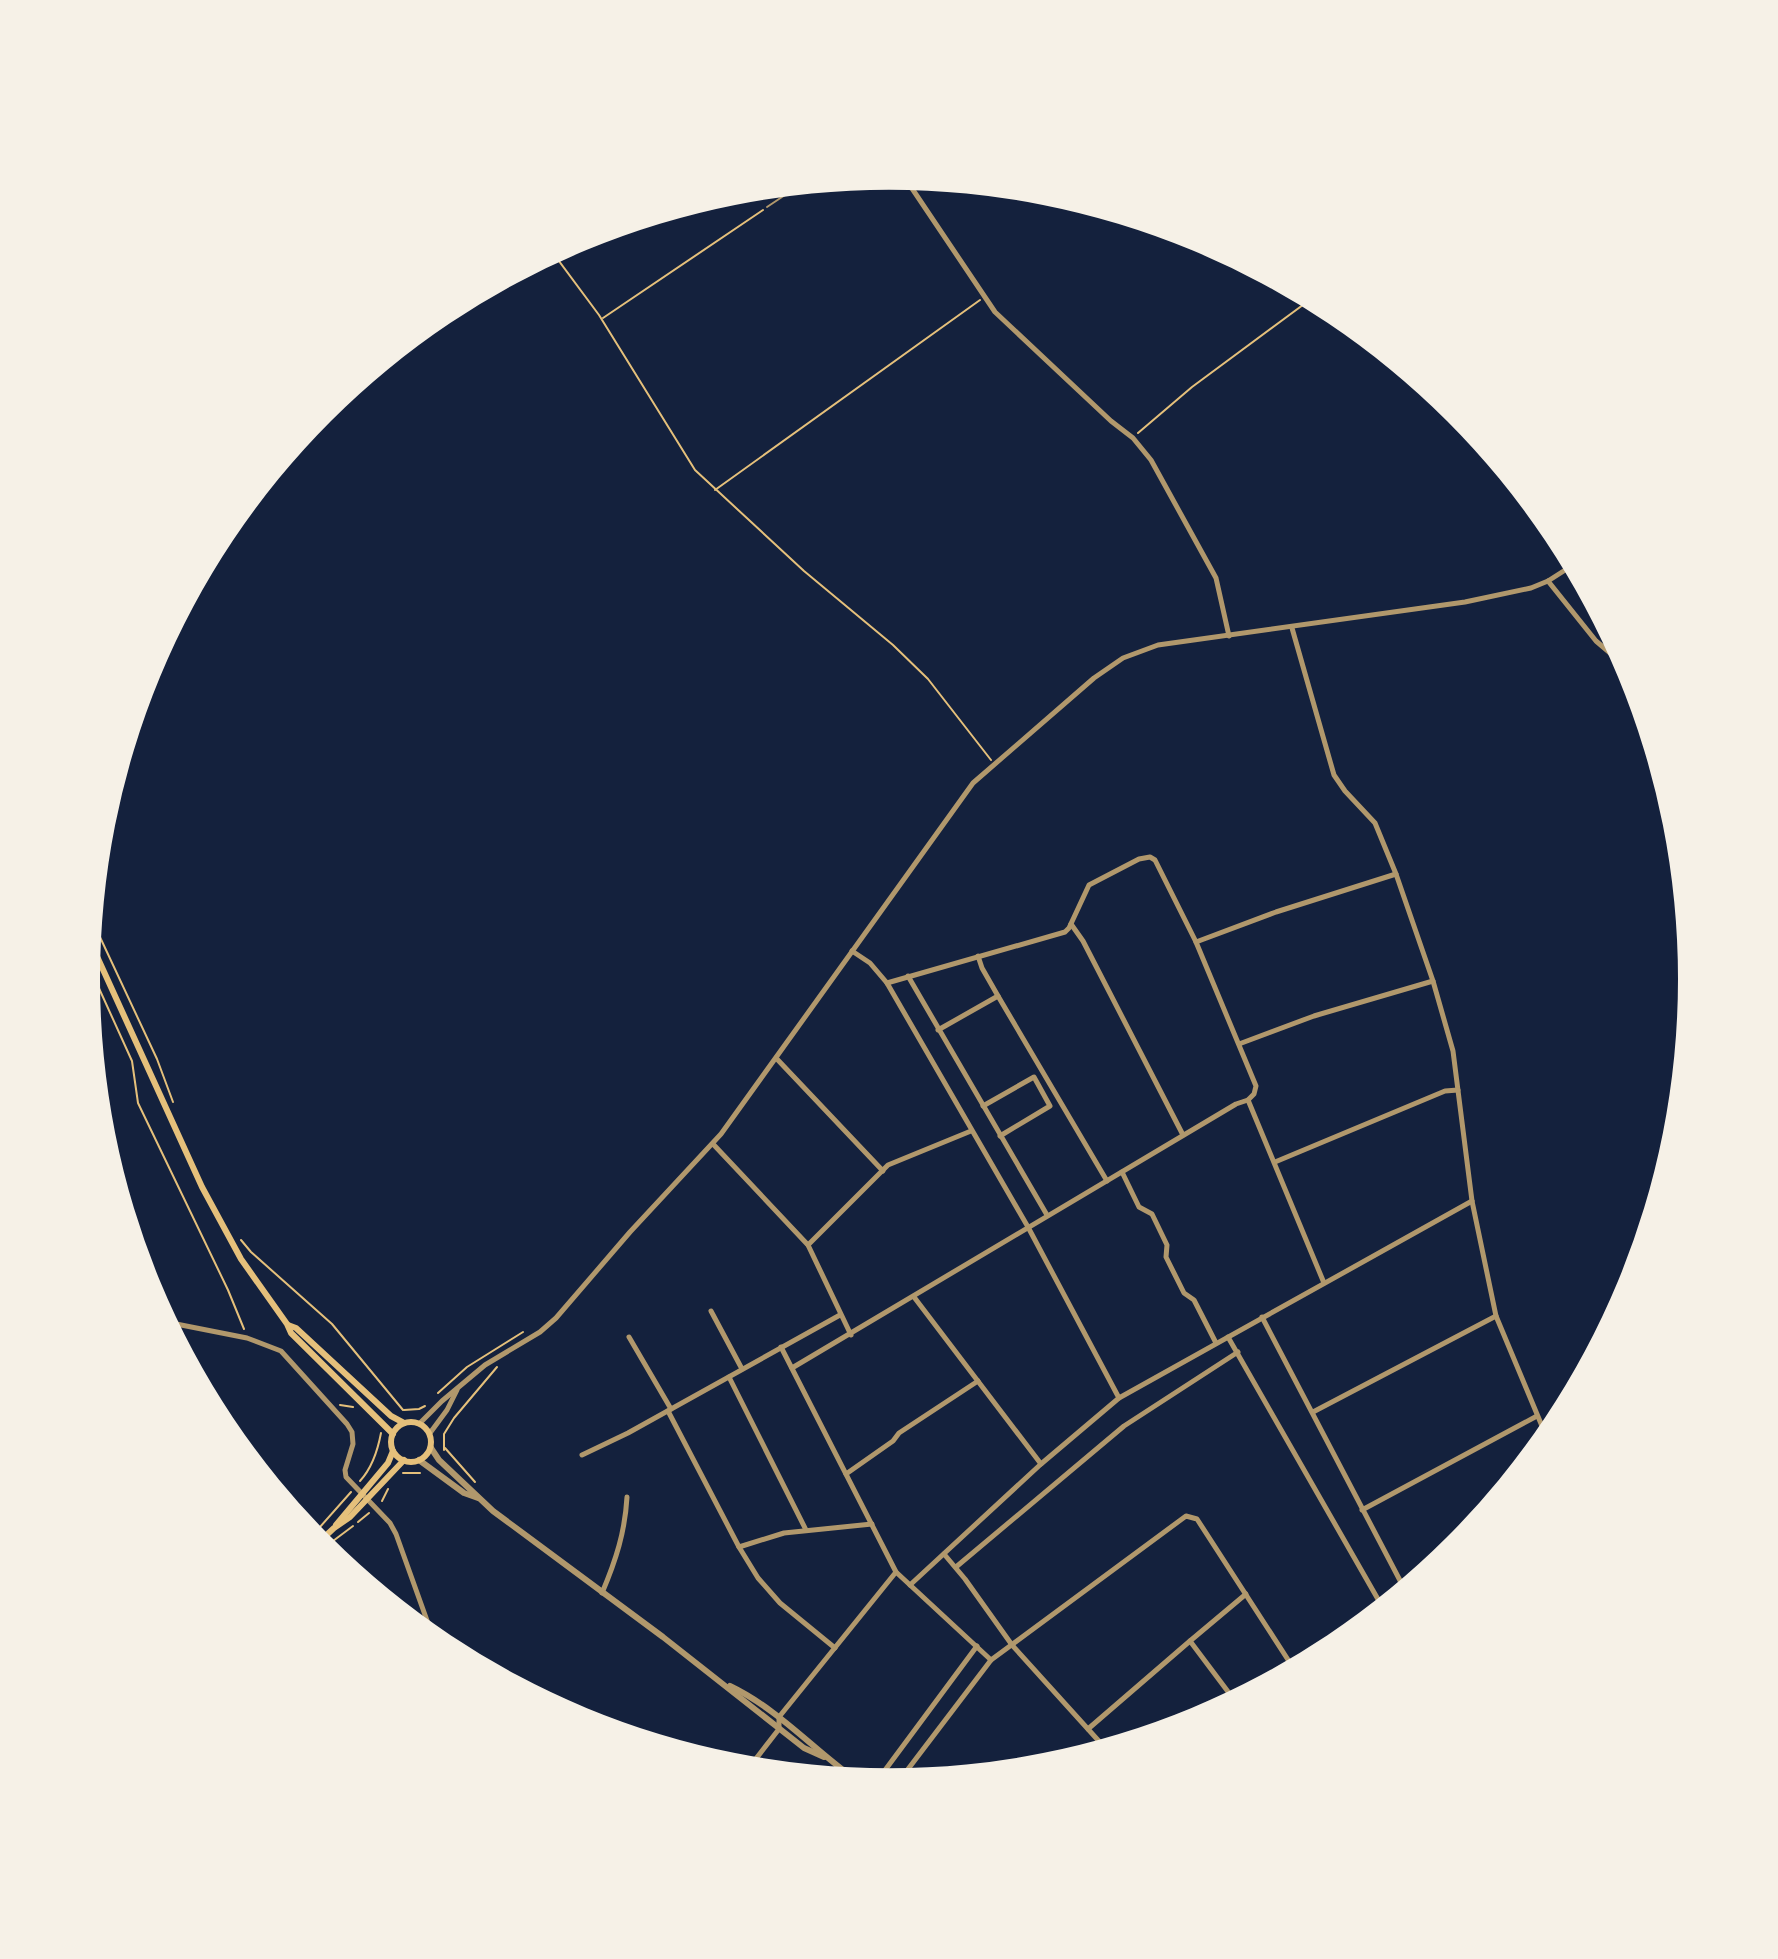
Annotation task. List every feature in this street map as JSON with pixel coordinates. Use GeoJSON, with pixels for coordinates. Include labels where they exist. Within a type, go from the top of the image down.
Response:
{"type":"FeatureCollection","features":[{"type":"Feature","properties":{"kind":"main road"},"geometry":{"type":"LineString","coordinates":[[101,964],[202,1187],[241,1259],[291,1333],[393,1434]]}},
{"type":"Feature","properties":{"kind":"main road"},"geometry":{"type":"LineString","coordinates":[[287,1324],[296,1328],[391,1416],[404,1423],[420,1423],[430,1433],[431,1448],[419,1460],[404,1460],[393,1451]]}},
{"type":"Feature","properties":{"kind":"main road"},"geometry":{"type":"LineString","coordinates":[[334,1528],[388,1463],[393,1451],[393,1434],[404,1423]]}},
{"type":"Feature","properties":{"kind":"main road"},"geometry":{"type":"LineString","coordinates":[[328,1534],[367,1500],[404,1460]]}},
{"type":"Feature","properties":{"kind":"street"},"geometry":{"type":"LineString","coordinates":[[914,191],[995,312],[1133,438],[1151,460],[1209,562],[1224,606],[1229,636]]}},
{"type":"Feature","properties":{"kind":"street"},"geometry":{"type":"LineString","coordinates":[[420,1423],[485,1365],[540,1332],[556,1318],[713,1143],[750,1097],[973,783],[1094,678],[1123,658],[1158,645],[1465,602],[1531,588],[1563,571]]}},
{"type":"Feature","properties":{"kind":"street"},"geometry":{"type":"LineString","coordinates":[[1548,581],[1605,648]]}},
{"type":"Feature","properties":{"kind":"street"},"geometry":{"type":"LineString","coordinates":[[1292,628],[1334,775],[1375,823],[1433,981],[1453,1051],[1472,1201],[1496,1316],[1541,1424]]}},
{"type":"Feature","properties":{"kind":"street"},"geometry":{"type":"LineString","coordinates":[[792,1368],[1047,1215],[1236,1104],[1248,1100],[1256,1086],[1196,942],[1158,864],[1150,857],[1139,859],[1089,885],[1065,932],[887,983]]}},
{"type":"Feature","properties":{"kind":"street"},"geometry":{"type":"LineString","coordinates":[[1196,942],[1276,912],[1396,874]]}},
{"type":"Feature","properties":{"kind":"street"},"geometry":{"type":"LineString","coordinates":[[1071,924],[1083,941],[1183,1136]]}},
{"type":"Feature","properties":{"kind":"street"},"geometry":{"type":"LineString","coordinates":[[852,951],[870,963],[887,983],[1028,1227],[1119,1398]]}},
{"type":"Feature","properties":{"kind":"street"},"geometry":{"type":"LineString","coordinates":[[978,956],[998,996],[1107,1181]]}},
{"type":"Feature","properties":{"kind":"street"},"geometry":{"type":"LineString","coordinates":[[908,976],[1047,1215]]}},
{"type":"Feature","properties":{"kind":"street"},"geometry":{"type":"LineString","coordinates":[[1239,1044],[1314,1016],[1433,981]]}},
{"type":"Feature","properties":{"kind":"street"},"geometry":{"type":"LineString","coordinates":[[938,1030],[998,996]]}},
{"type":"Feature","properties":{"kind":"street"},"geometry":{"type":"LineString","coordinates":[[776,1058],[883,1171]]}},
{"type":"Feature","properties":{"kind":"street"},"geometry":{"type":"LineString","coordinates":[[983,1106],[1034,1077],[1050,1106],[1000,1136]]}},
{"type":"Feature","properties":{"kind":"street"},"geometry":{"type":"LineString","coordinates":[[1275,1162],[1445,1091],[1458,1090]]}},
{"type":"Feature","properties":{"kind":"street"},"geometry":{"type":"LineString","coordinates":[[1248,1100],[1324,1283]]}},
{"type":"Feature","properties":{"kind":"street"},"geometry":{"type":"LineString","coordinates":[[808,1245],[898,1160],[971,1131]]}},
{"type":"Feature","properties":{"kind":"street"},"geometry":{"type":"LineString","coordinates":[[713,1143],[808,1245],[851,1335]]}},
{"type":"Feature","properties":{"kind":"street"},"geometry":{"type":"LineString","coordinates":[[1122,1172],[1139,1207],[1152,1214],[1167,1245],[1166,1257],[1184,1293],[1194,1300],[1216,1343]]}},
{"type":"Feature","properties":{"kind":"street"},"geometry":{"type":"LineString","coordinates":[[910,1585],[1041,1464],[1119,1398],[1472,1201]]}},
{"type":"Feature","properties":{"kind":"street"},"geometry":{"type":"LineString","coordinates":[[914,1297],[1041,1464]]}},
{"type":"Feature","properties":{"kind":"street"},"geometry":{"type":"LineString","coordinates":[[711,1311],[742,1369]]}},
{"type":"Feature","properties":{"kind":"street"},"geometry":{"type":"LineString","coordinates":[[582,1455],[840,1315]]}},
{"type":"Feature","properties":{"kind":"street"},"geometry":{"type":"LineString","coordinates":[[1313,1412],[1496,1316]]}},
{"type":"Feature","properties":{"kind":"street"},"geometry":{"type":"LineString","coordinates":[[1262,1317],[1400,1580]]}},
{"type":"Feature","properties":{"kind":"street"},"geometry":{"type":"LineString","coordinates":[[180,1325],[276,1347],[331,1405],[352,1432],[353,1444],[345,1470],[346,1477],[390,1523],[426,1617]]}},
{"type":"Feature","properties":{"kind":"street"},"geometry":{"type":"LineString","coordinates":[[629,1337],[758,1578],[780,1603],[835,1648]]}},
{"type":"Feature","properties":{"kind":"street"},"geometry":{"type":"LineString","coordinates":[[1228,1337],[1377,1598]]}},
{"type":"Feature","properties":{"kind":"street"},"geometry":{"type":"LineString","coordinates":[[781,1347],[896,1572],[991,1660]]}},
{"type":"Feature","properties":{"kind":"street"},"geometry":{"type":"LineString","coordinates":[[956,1567],[1138,1415],[1238,1352]]}},
{"type":"Feature","properties":{"kind":"street"},"geometry":{"type":"LineString","coordinates":[[729,1377],[806,1530]]}},
{"type":"Feature","properties":{"kind":"street"},"geometry":{"type":"LineString","coordinates":[[846,1474],[893,1441],[899,1433],[978,1381]]}},
{"type":"Feature","properties":{"kind":"street"},"geometry":{"type":"LineString","coordinates":[[430,1433],[447,1410],[457,1389]]}},
{"type":"Feature","properties":{"kind":"street"},"geometry":{"type":"LineString","coordinates":[[1362,1510],[1537,1416]]}},
{"type":"Feature","properties":{"kind":"street"},"geometry":{"type":"LineString","coordinates":[[431,1448],[478,1498],[804,1748],[838,1767]]}},
{"type":"Feature","properties":{"kind":"street"},"geometry":{"type":"LineString","coordinates":[[419,1460],[464,1493],[478,1498]]}},
{"type":"Feature","properties":{"kind":"street"},"geometry":{"type":"LineString","coordinates":[[602,1593],[619,1553],[627,1497]]}},
{"type":"Feature","properties":{"kind":"street"},"geometry":{"type":"LineString","coordinates":[[909,1768],[991,1660],[1183,1517],[1193,1516],[1197,1519],[1288,1660]]}},
{"type":"Feature","properties":{"kind":"street"},"geometry":{"type":"LineString","coordinates":[[739,1547],[784,1533],[872,1524]]}},
{"type":"Feature","properties":{"kind":"street"},"geometry":{"type":"LineString","coordinates":[[944,1554],[1012,1645],[1098,1740]]}},
{"type":"Feature","properties":{"kind":"street"},"geometry":{"type":"LineString","coordinates":[[757,1757],[779,1729],[779,1717],[896,1572]]}},
{"type":"Feature","properties":{"kind":"street"},"geometry":{"type":"LineString","coordinates":[[1088,1729],[1246,1594]]}},
{"type":"Feature","properties":{"kind":"street"},"geometry":{"type":"LineString","coordinates":[[1190,1641],[1228,1692]]}},
{"type":"Feature","properties":{"kind":"street"},"geometry":{"type":"LineString","coordinates":[[887,1768],[977,1646]]}},
{"type":"Feature","properties":{"kind":"street"},"geometry":{"type":"LineString","coordinates":[[723,1683],[751,1697],[779,1717],[824,1757]]}},
{"type":"Feature","properties":{"kind":"lane"},"geometry":{"type":"LineString","coordinates":[[767,207],[781,198]]}},
{"type":"Feature","properties":{"kind":"path"},"geometry":{"type":"LineString","coordinates":[[602,319],[767,207]]}},
{"type":"Feature","properties":{"kind":"path"},"geometry":{"type":"LineString","coordinates":[[560,263],[602,319],[695,470],[920,671],[994,764]]}},
{"type":"Feature","properties":{"kind":"path"},"geometry":{"type":"LineString","coordinates":[[714,490],[984,297]]}},
{"type":"Feature","properties":{"kind":"path"},"geometry":{"type":"LineString","coordinates":[[1133,438],[1192,387],[1301,307]]}},
{"type":"Feature","properties":{"kind":"path"},"geometry":{"type":"LineString","coordinates":[[102,940],[157,1059],[174,1104]]}},
{"type":"Feature","properties":{"kind":"path"},"geometry":{"type":"LineString","coordinates":[[100,991],[132,1061],[138,1103],[228,1290],[247,1338]]}},
{"type":"Feature","properties":{"kind":"path"},"geometry":{"type":"LineString","coordinates":[[240,1238],[251,1252],[332,1324],[403,1410]]}},
{"type":"Feature","properties":{"kind":"path"},"geometry":{"type":"LineString","coordinates":[[434,1397],[467,1367],[526,1331]]}},
{"type":"Feature","properties":{"kind":"path"},"geometry":{"type":"LineString","coordinates":[[444,1434],[509,1350]]}},
{"type":"Feature","properties":{"kind":"path"},"geometry":{"type":"LineString","coordinates":[[331,1405],[356,1408]]}},
{"type":"Feature","properties":{"kind":"path"},"geometry":{"type":"LineString","coordinates":[[419,1409],[426,1405]]}},
{"type":"Feature","properties":{"kind":"path"},"geometry":{"type":"LineString","coordinates":[[321,1526],[368,1472],[379,1445]]}}]}
